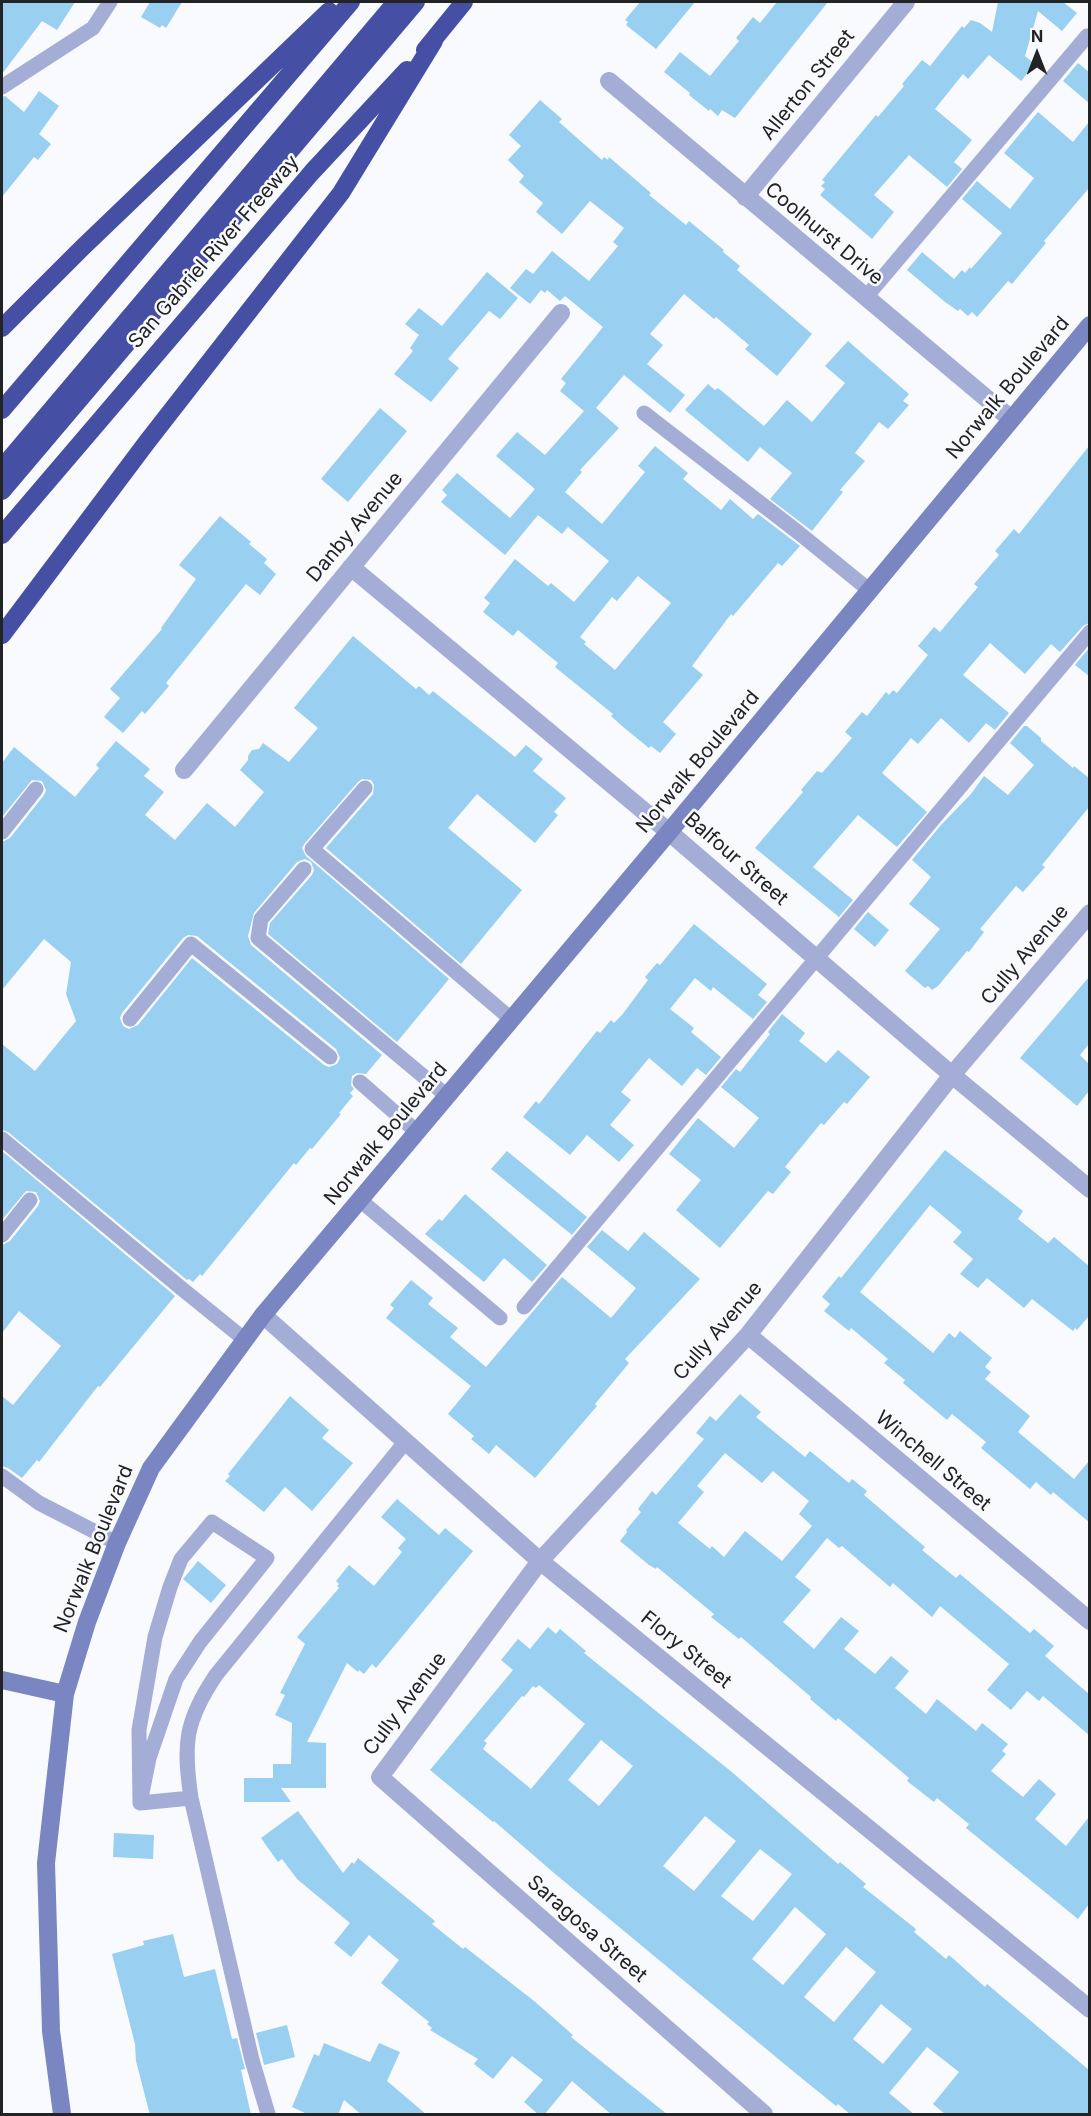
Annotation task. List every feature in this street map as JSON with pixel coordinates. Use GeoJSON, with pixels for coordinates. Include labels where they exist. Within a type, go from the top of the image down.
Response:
{"type":"FeatureCollection","features":[{"type":"Feature","properties":{"kind":"highway"},"geometry":{"type":"LineString","coordinates":[[2,328],[82,248],[339,2]]}},
{"type":"Feature","properties":{"kind":"highway"},"geometry":{"type":"LineString","coordinates":[[2,410],[351,2]]}},
{"type":"Feature","properties":{"kind":"highway"},"geometry":{"type":"LineString","coordinates":[[2,468],[396,2]]}},
{"type":"Feature","properties":{"kind":"highway"},"geometry":{"type":"LineString","coordinates":[[2,491],[416,2]]}},
{"type":"Feature","properties":{"kind":"highway","name":"San Gabriel River Freeway"},"geometry":{"type":"LineString","coordinates":[[2,535],[312,172],[434,41],[464,2]]}},
{"type":"Feature","properties":{"kind":"highway"},"geometry":{"type":"LineString","coordinates":[[2,635],[147,442],[341,193],[434,41]]}},
{"type":"Feature","properties":{"kind":"main road","name":"Norwalk Boulevard"},"geometry":{"type":"LineString","coordinates":[[62,2115],[51,2031],[46,1863],[65,1694],[87,1622],[117,1543],[151,1468],[263,1315],[669,832],[1089,325]]}},
{"type":"Feature","properties":{"kind":"main road"},"geometry":{"type":"LineString","coordinates":[[2,1680],[65,1694]]}},
{"type":"Feature","properties":{"kind":"street","name":"Allerton Street"},"geometry":{"type":"LineString","coordinates":[[745,197],[906,2]]}},
{"type":"Feature","properties":{"kind":"street","name":"Coolhurst Drive"},"geometry":{"type":"LineString","coordinates":[[609,81],[1011,419]]}},
{"type":"Feature","properties":{"kind":"street","name":"Danby Avenue"},"geometry":{"type":"LineString","coordinates":[[184,770],[561,313]]}},
{"type":"Feature","properties":{"kind":"street","name":"Balfour Street"},"geometry":{"type":"LineString","coordinates":[[351,567],[669,832],[952,1075],[1089,1189]]}},
{"type":"Feature","properties":{"kind":"street","name":"Cully Avenue"},"geometry":{"type":"LineString","coordinates":[[380,1777],[540,1561],[748,1335],[952,1075],[1089,913]]}},
{"type":"Feature","properties":{"kind":"street","name":"Flory Street"},"geometry":{"type":"LineString","coordinates":[[263,1315],[540,1561],[1089,2009]]}},
{"type":"Feature","properties":{"kind":"street","name":"Winchell Street"},"geometry":{"type":"LineString","coordinates":[[748,1335],[1089,1621]]}},
{"type":"Feature","properties":{"kind":"street","name":"Saragosa Street"},"geometry":{"type":"LineString","coordinates":[[380,1777],[764,2115]]}},
{"type":"Feature","properties":{"kind":"lane"},"geometry":{"type":"LineString","coordinates":[[2,87],[93,28],[110,2]]}},
{"type":"Feature","properties":{"kind":"lane"},"geometry":{"type":"LineString","coordinates":[[866,297],[1087,36]]}},
{"type":"Feature","properties":{"kind":"lane"},"geometry":{"type":"LineString","coordinates":[[644,413],[869,590]]}},
{"type":"Feature","properties":{"kind":"lane"},"geometry":{"type":"LineString","coordinates":[[524,1307],[818,959],[1089,632]]}},
{"type":"Feature","properties":{"kind":"lane"},"geometry":{"type":"LineString","coordinates":[[364,788],[312,849],[512,1019]]}},
{"type":"Feature","properties":{"kind":"lane"},"geometry":{"type":"LineString","coordinates":[[2,832],[36,789]]}},
{"type":"Feature","properties":{"kind":"lane"},"geometry":{"type":"LineString","coordinates":[[304,869],[261,919],[258,938],[447,1096]]}},
{"type":"Feature","properties":{"kind":"lane"},"geometry":{"type":"LineString","coordinates":[[130,1019],[191,944],[330,1057]]}},
{"type":"Feature","properties":{"kind":"lane"},"geometry":{"type":"LineString","coordinates":[[360,1082],[417,1132]]}},
{"type":"Feature","properties":{"kind":"lane"},"geometry":{"type":"LineString","coordinates":[[2,1139],[244,1339]]}},
{"type":"Feature","properties":{"kind":"lane"},"geometry":{"type":"LineString","coordinates":[[2,1234],[30,1200]]}},
{"type":"Feature","properties":{"kind":"lane"},"geometry":{"type":"LineString","coordinates":[[360,1200],[500,1318]]}},
{"type":"Feature","properties":{"kind":"lane"},"geometry":{"type":"LineString","coordinates":[[268,2115],[252,2060],[191,1798],[186,1762],[189,1729],[200,1699],[216,1675],[406,1441]]}},
{"type":"Feature","properties":{"kind":"lane"},"geometry":{"type":"LineString","coordinates":[[2,1476],[39,1503],[117,1543]]}},
{"type":"Feature","properties":{"kind":"lane"},"geometry":{"type":"LineString","coordinates":[[212,1522],[267,1558],[200,1642],[176,1679],[149,1758],[140,1803],[139,1730],[155,1637],[181,1559],[212,1522]]}},
{"type":"Feature","properties":{"kind":"lane"},"geometry":{"type":"LineString","coordinates":[[140,1803],[191,1798]]}},
{"type":"Feature","properties":{"kind":"building"},"geometry":{"type":"Polygon","coordinates":[[[2,2],[75,2],[57,30],[42,21],[2,74],[2,2]]]}},
{"type":"Feature","properties":{"kind":"building"},"geometry":{"type":"Polygon","coordinates":[[[150,2],[182,2],[166,28],[162,25],[160,28],[141,17],[150,2]]]}},
{"type":"Feature","properties":{"kind":"building"},"geometry":{"type":"Polygon","coordinates":[[[640,2],[695,2],[656,49],[626,25],[628,22],[625,20],[640,2]]]}},
{"type":"Feature","properties":{"kind":"building"},"geometry":{"type":"Polygon","coordinates":[[[777,2],[828,2],[735,118],[722,110],[718,116],[710,109],[709,111],[664,72],[680,52],[710,76],[739,41],[736,38],[753,17],[760,23],[777,2]]]}},
{"type":"Feature","properties":{"kind":"building"},"geometry":{"type":"Polygon","coordinates":[[[998,2],[1063,2],[1077,13],[1062,31],[1038,11],[1025,56],[1035,64],[1021,81],[989,55],[968,79],[963,74],[935,109],[972,140],[954,162],[962,169],[947,187],[909,155],[874,195],[894,212],[872,239],[820,195],[825,189],[821,186],[825,182],[822,180],[876,115],[878,117],[904,86],[902,84],[922,60],[930,66],[962,26],[964,28],[971,20],[980,23],[992,32],[998,2]]]}},
{"type":"Feature","properties":{"kind":"building"},"geometry":{"type":"Polygon","coordinates":[[[1078,63],[1089,72],[1089,103],[1063,81],[1078,63]]]}},
{"type":"Feature","properties":{"kind":"building"},"geometry":{"type":"Polygon","coordinates":[[[39,91],[59,106],[39,134],[51,144],[38,160],[34,157],[2,197],[2,97],[5,96],[24,112],[39,91]]]}},
{"type":"Feature","properties":{"kind":"building"},"geometry":{"type":"Polygon","coordinates":[[[540,100],[562,119],[559,122],[602,160],[604,157],[608,160],[609,157],[651,193],[649,195],[686,225],[689,221],[724,250],[723,252],[740,266],[737,270],[812,334],[777,376],[745,349],[749,345],[684,294],[650,334],[663,345],[647,364],[685,395],[670,413],[624,375],[596,408],[619,428],[580,470],[582,472],[565,492],[602,524],[645,472],[638,466],[655,446],[688,473],[683,479],[721,510],[730,499],[753,519],[758,514],[800,546],[782,566],[778,563],[733,616],[731,614],[692,666],[703,675],[663,722],[676,734],[660,753],[651,746],[649,748],[622,726],[611,716],[613,714],[555,667],[558,663],[518,630],[513,636],[483,612],[490,603],[484,598],[515,559],[548,586],[551,583],[574,602],[609,561],[568,527],[562,534],[538,515],[505,555],[441,502],[447,495],[442,490],[457,473],[510,518],[535,489],[496,456],[517,432],[545,455],[584,411],[560,391],[566,383],[561,379],[603,327],[565,296],[560,301],[547,290],[545,293],[541,290],[530,304],[510,288],[526,269],[533,274],[552,251],[589,281],[618,246],[613,242],[624,228],[590,201],[562,234],[536,212],[543,203],[519,182],[524,176],[508,160],[521,146],[509,135],[540,100]],[[638,576],[617,601],[612,597],[580,637],[586,642],[584,644],[615,670],[671,603],[638,576]]]}},
{"type":"Feature","properties":{"kind":"building"},"geometry":{"type":"Polygon","coordinates":[[[1038,112],[1073,142],[1089,122],[1089,188],[1044,241],[1046,243],[1012,284],[1008,281],[977,317],[972,312],[968,316],[960,309],[958,311],[945,302],[907,270],[922,252],[954,279],[962,270],[965,273],[970,267],[971,269],[1002,233],[962,199],[977,181],[1010,209],[1034,178],[1004,153],[1038,112]]]}},
{"type":"Feature","properties":{"kind":"building"},"geometry":{"type":"Polygon","coordinates":[[[487,272],[518,298],[500,319],[489,311],[448,359],[459,368],[431,402],[394,374],[413,351],[410,348],[419,335],[405,324],[419,308],[442,326],[487,272]]]}},
{"type":"Feature","properties":{"kind":"building"},"geometry":{"type":"Polygon","coordinates":[[[848,341],[909,394],[903,401],[909,405],[888,429],[879,422],[855,453],[865,461],[840,490],[843,492],[812,531],[770,499],[792,473],[760,447],[748,462],[685,410],[708,384],[715,390],[718,388],[764,426],[787,400],[812,422],[845,383],[825,366],[848,341]]]}},
{"type":"Feature","properties":{"kind":"building"},"geometry":{"type":"Polygon","coordinates":[[[380,408],[407,431],[348,502],[321,479],[380,408]]]}},
{"type":"Feature","properties":{"kind":"building"},"geometry":{"type":"Polygon","coordinates":[[[1089,446],[1089,623],[1083,626],[1060,652],[1051,644],[1025,674],[990,643],[963,675],[1009,713],[995,730],[986,723],[969,743],[941,718],[918,744],[911,738],[882,773],[927,812],[897,847],[858,815],[813,867],[853,900],[839,917],[755,848],[803,792],[801,790],[817,771],[822,773],[852,738],[845,732],[862,712],[867,716],[886,692],[889,695],[893,690],[897,693],[928,655],[918,646],[934,627],[940,632],[978,587],[974,584],[999,555],[995,551],[1014,529],[1019,534],[1089,446]]]}},
{"type":"Feature","properties":{"kind":"building"},"geometry":{"type":"Polygon","coordinates":[[[220,516],[251,542],[249,544],[267,559],[264,563],[276,574],[260,595],[246,584],[166,683],[169,686],[145,714],[142,711],[123,733],[104,717],[120,698],[110,689],[162,629],[196,579],[179,565],[220,516]]]}},
{"type":"Feature","properties":{"kind":"building"},"geometry":{"type":"Polygon","coordinates":[[[353,636],[416,689],[419,686],[429,695],[433,691],[515,757],[526,745],[543,759],[533,771],[566,798],[554,812],[558,815],[535,843],[477,794],[448,828],[522,890],[461,964],[326,848],[373,794],[374,785],[371,780],[362,779],[358,782],[305,843],[302,848],[306,856],[449,979],[397,1042],[268,934],[270,923],[312,875],[314,870],[311,862],[305,859],[297,862],[254,913],[248,936],[251,945],[382,1055],[366,1074],[357,1073],[352,1076],[351,1085],[354,1089],[350,1093],[353,1096],[339,1113],[341,1114],[312,1149],[310,1148],[296,1165],[294,1163],[202,1276],[200,1274],[193,1282],[187,1280],[8,1132],[2,1130],[2,1044],[35,1071],[76,1021],[66,994],[71,962],[44,939],[2,990],[2,842],[10,838],[46,790],[42,781],[32,780],[2,817],[2,763],[14,747],[75,797],[99,768],[96,765],[116,741],[150,769],[144,776],[164,792],[145,815],[175,840],[207,803],[235,827],[264,792],[240,770],[252,750],[259,749],[263,743],[289,762],[318,728],[294,708],[353,636]],[[188,935],[183,938],[122,1013],[120,1018],[123,1026],[129,1029],[138,1025],[192,958],[324,1065],[329,1067],[337,1064],[340,1058],[336,1049],[197,936],[188,935]]]}},
{"type":"Feature","properties":{"kind":"building"},"geometry":{"type":"Polygon","coordinates":[[[1089,648],[1089,676],[1075,665],[1089,648]]]}},
{"type":"Feature","properties":{"kind":"building"},"geometry":{"type":"Polygon","coordinates":[[[1024,726],[1041,738],[1041,741],[1073,768],[1074,766],[1089,778],[1089,807],[1042,865],[1045,867],[1023,892],[1016,886],[980,929],[984,932],[969,952],[967,951],[938,986],[932,990],[928,986],[925,988],[905,971],[940,929],[909,904],[931,877],[912,860],[971,794],[984,776],[1008,795],[1034,765],[1010,743],[1024,726]]]}},
{"type":"Feature","properties":{"kind":"building"},"geometry":{"type":"Polygon","coordinates":[[[868,912],[889,930],[875,947],[854,929],[868,912]]]}},
{"type":"Feature","properties":{"kind":"building"},"geometry":{"type":"Polygon","coordinates":[[[694,924],[767,984],[758,995],[767,1002],[753,1019],[713,987],[711,991],[695,978],[670,1009],[694,1028],[691,1032],[721,1057],[706,1075],[697,1068],[682,1086],[649,1058],[621,1092],[631,1100],[610,1125],[634,1145],[619,1162],[587,1135],[570,1155],[523,1117],[536,1101],[539,1104],[597,1031],[600,1033],[611,1020],[614,1023],[622,1015],[648,980],[645,977],[657,963],[660,965],[694,924]]]}},
{"type":"Feature","properties":{"kind":"building"},"geometry":{"type":"Polygon","coordinates":[[[1089,977],[1089,1044],[1080,1055],[1089,1064],[1089,1091],[1077,1106],[1020,1058],[1089,977]]]}},
{"type":"Feature","properties":{"kind":"building"},"geometry":{"type":"Polygon","coordinates":[[[782,1014],[805,1033],[799,1041],[826,1063],[838,1050],[870,1077],[847,1104],[844,1102],[824,1125],[821,1123],[785,1167],[791,1172],[773,1194],[768,1191],[720,1248],[676,1210],[701,1180],[669,1154],[698,1118],[734,1148],[759,1118],[721,1087],[736,1069],[740,1072],[770,1034],[768,1032],[782,1014]]]}},
{"type":"Feature","properties":{"kind":"building"},"geometry":{"type":"Polygon","coordinates":[[[945,1150],[1023,1211],[1018,1219],[1048,1243],[1054,1237],[1089,1266],[1089,1316],[1077,1330],[1075,1328],[1073,1331],[1032,1299],[1024,1308],[987,1278],[978,1288],[960,1274],[973,1259],[953,1242],[962,1232],[930,1205],[860,1292],[933,1353],[949,1333],[955,1338],[960,1331],[992,1358],[985,1367],[991,1372],[985,1379],[1030,1416],[1018,1432],[1074,1479],[1089,1461],[1089,1522],[1053,1492],[1051,1495],[1036,1482],[1030,1489],[981,1448],[986,1442],[952,1414],[947,1420],[903,1383],[905,1380],[884,1363],[888,1359],[851,1328],[849,1331],[824,1311],[830,1304],[822,1297],[839,1276],[841,1278],[945,1150]]]}},
{"type":"Feature","properties":{"kind":"building"},"geometry":{"type":"Polygon","coordinates":[[[2,1151],[175,1296],[100,1387],[98,1386],[39,1462],[37,1460],[22,1478],[2,1466],[2,1396],[13,1405],[61,1346],[19,1311],[2,1333],[2,1245],[10,1241],[40,1201],[36,1192],[26,1191],[2,1220],[2,1151]]]}},
{"type":"Feature","properties":{"kind":"building"},"geometry":{"type":"Polygon","coordinates":[[[507,1151],[587,1217],[572,1235],[491,1169],[507,1151]]]}},
{"type":"Feature","properties":{"kind":"building"},"geometry":{"type":"Polygon","coordinates":[[[465,1194],[547,1265],[532,1282],[504,1258],[484,1282],[425,1234],[439,1219],[442,1221],[465,1194]]]}},
{"type":"Feature","properties":{"kind":"building"},"geometry":{"type":"Polygon","coordinates":[[[602,1230],[628,1251],[644,1232],[700,1279],[625,1359],[629,1363],[595,1404],[597,1406],[535,1478],[496,1445],[489,1454],[471,1439],[474,1436],[448,1414],[471,1386],[386,1318],[394,1308],[390,1305],[411,1280],[433,1298],[428,1304],[458,1328],[450,1337],[486,1367],[562,1277],[611,1318],[636,1288],[587,1247],[602,1230]]]}},
{"type":"Feature","properties":{"kind":"building"},"geometry":{"type":"Polygon","coordinates":[[[740,1394],[761,1412],[756,1417],[805,1457],[810,1451],[849,1483],[852,1479],[867,1491],[864,1495],[925,1547],[922,1550],[956,1578],[960,1574],[1030,1633],[1034,1629],[1054,1646],[1045,1656],[1089,1694],[1089,1735],[1043,1696],[1039,1701],[1027,1691],[1011,1710],[987,1690],[1009,1664],[940,1606],[932,1617],[893,1583],[890,1587],[842,1546],[839,1548],[827,1538],[795,1577],[811,1590],[783,1622],[814,1649],[841,1617],[859,1631],[844,1649],[875,1674],[891,1656],[909,1671],[895,1688],[926,1714],[937,1699],[976,1731],[982,1723],[1008,1744],[1002,1751],[1006,1754],[991,1771],[1023,1797],[1039,1779],[1056,1794],[1035,1819],[1066,1846],[1089,1817],[1089,1904],[1078,1919],[966,1828],[969,1824],[937,1798],[934,1802],[907,1781],[909,1778],[838,1718],[836,1721],[741,1637],[739,1639],[711,1617],[714,1614],[657,1567],[656,1569],[649,1565],[620,1541],[641,1512],[638,1509],[652,1491],[656,1495],[704,1439],[696,1433],[710,1416],[716,1421],[740,1394]],[[725,1453],[697,1486],[704,1492],[678,1523],[710,1549],[712,1546],[724,1557],[745,1531],[782,1561],[812,1526],[799,1514],[809,1501],[773,1471],[762,1483],[725,1453]]]}},
{"type":"Feature","properties":{"kind":"building"},"geometry":{"type":"Polygon","coordinates":[[[290,1396],[329,1430],[322,1438],[353,1463],[312,1511],[285,1487],[264,1512],[225,1481],[230,1476],[228,1474],[290,1396]]]}},
{"type":"Feature","properties":{"kind":"building"},"geometry":{"type":"Polygon","coordinates":[[[397,1499],[439,1535],[445,1528],[473,1551],[376,1668],[372,1664],[364,1674],[347,1663],[307,1742],[326,1743],[326,1788],[281,1788],[291,1802],[244,1802],[244,1778],[273,1778],[273,1764],[291,1764],[292,1723],[275,1715],[285,1695],[280,1693],[305,1644],[297,1637],[339,1588],[336,1581],[349,1565],[374,1586],[402,1552],[398,1548],[406,1539],[381,1517],[397,1499]]]}},
{"type":"Feature","properties":{"kind":"building"},"geometry":{"type":"Polygon","coordinates":[[[198,1561],[226,1585],[211,1603],[183,1579],[198,1561]]]}},
{"type":"Feature","properties":{"kind":"building"},"geometry":{"type":"Polygon","coordinates":[[[548,1627],[556,1634],[560,1629],[586,1651],[584,1653],[733,1773],[838,1864],[840,1862],[866,1884],[863,1887],[916,1929],[914,1932],[946,1959],[949,1955],[985,1987],[987,1984],[1089,2070],[1089,2115],[946,2115],[933,2104],[959,2072],[927,2047],[889,2093],[915,2115],[851,2115],[838,2104],[836,2106],[794,2072],[430,1770],[513,1670],[501,1660],[518,1639],[530,1649],[548,1627]],[[539,1685],[536,1688],[533,1686],[524,1697],[522,1696],[484,1741],[487,1743],[483,1749],[531,1789],[585,1724],[539,1685]],[[601,1740],[568,1780],[599,1806],[633,1766],[601,1740]],[[705,1816],[663,1866],[694,1891],[736,1841],[705,1816]],[[760,1849],[721,1896],[753,1921],[792,1874],[760,1849]],[[795,1907],[752,1959],[783,1985],[826,1934],[795,1907]],[[846,1947],[804,1997],[834,2022],[876,1972],[846,1947]],[[881,2004],[853,2039],[883,2064],[912,2029],[881,2004]]]}},
{"type":"Feature","properties":{"kind":"building"},"geometry":{"type":"Polygon","coordinates":[[[298,1811],[343,1873],[358,1858],[435,1921],[432,1924],[534,2001],[573,2035],[571,2037],[668,2115],[612,2115],[572,2081],[544,2115],[539,2115],[524,2102],[543,2080],[512,2056],[493,2079],[474,2064],[478,2059],[430,2030],[432,2028],[427,2024],[429,2022],[381,1983],[399,1960],[369,1935],[351,1957],[334,1943],[350,1923],[297,1879],[282,1859],[278,1862],[261,1838],[298,1811]]]}},
{"type":"Feature","properties":{"kind":"building"},"geometry":{"type":"Polygon","coordinates":[[[114,1833],[154,1835],[153,1859],[113,1857],[114,1833]]]}},
{"type":"Feature","properties":{"kind":"building"},"geometry":{"type":"Polygon","coordinates":[[[173,1934],[184,1977],[215,1969],[232,2039],[237,2038],[245,2069],[241,2070],[251,2115],[150,2115],[112,1954],[144,1945],[143,1941],[173,1934]]]}},
{"type":"Feature","properties":{"kind":"building"},"geometry":{"type":"Polygon","coordinates":[[[287,2025],[295,2057],[264,2065],[256,2033],[287,2025]]]}},
{"type":"Feature","properties":{"kind":"building"},"geometry":{"type":"Polygon","coordinates":[[[324,2043],[370,2062],[379,2043],[400,2052],[387,2081],[427,2115],[362,2115],[344,2100],[338,2115],[309,2115],[292,2107],[314,2054],[319,2056],[324,2043]]]}}]}
